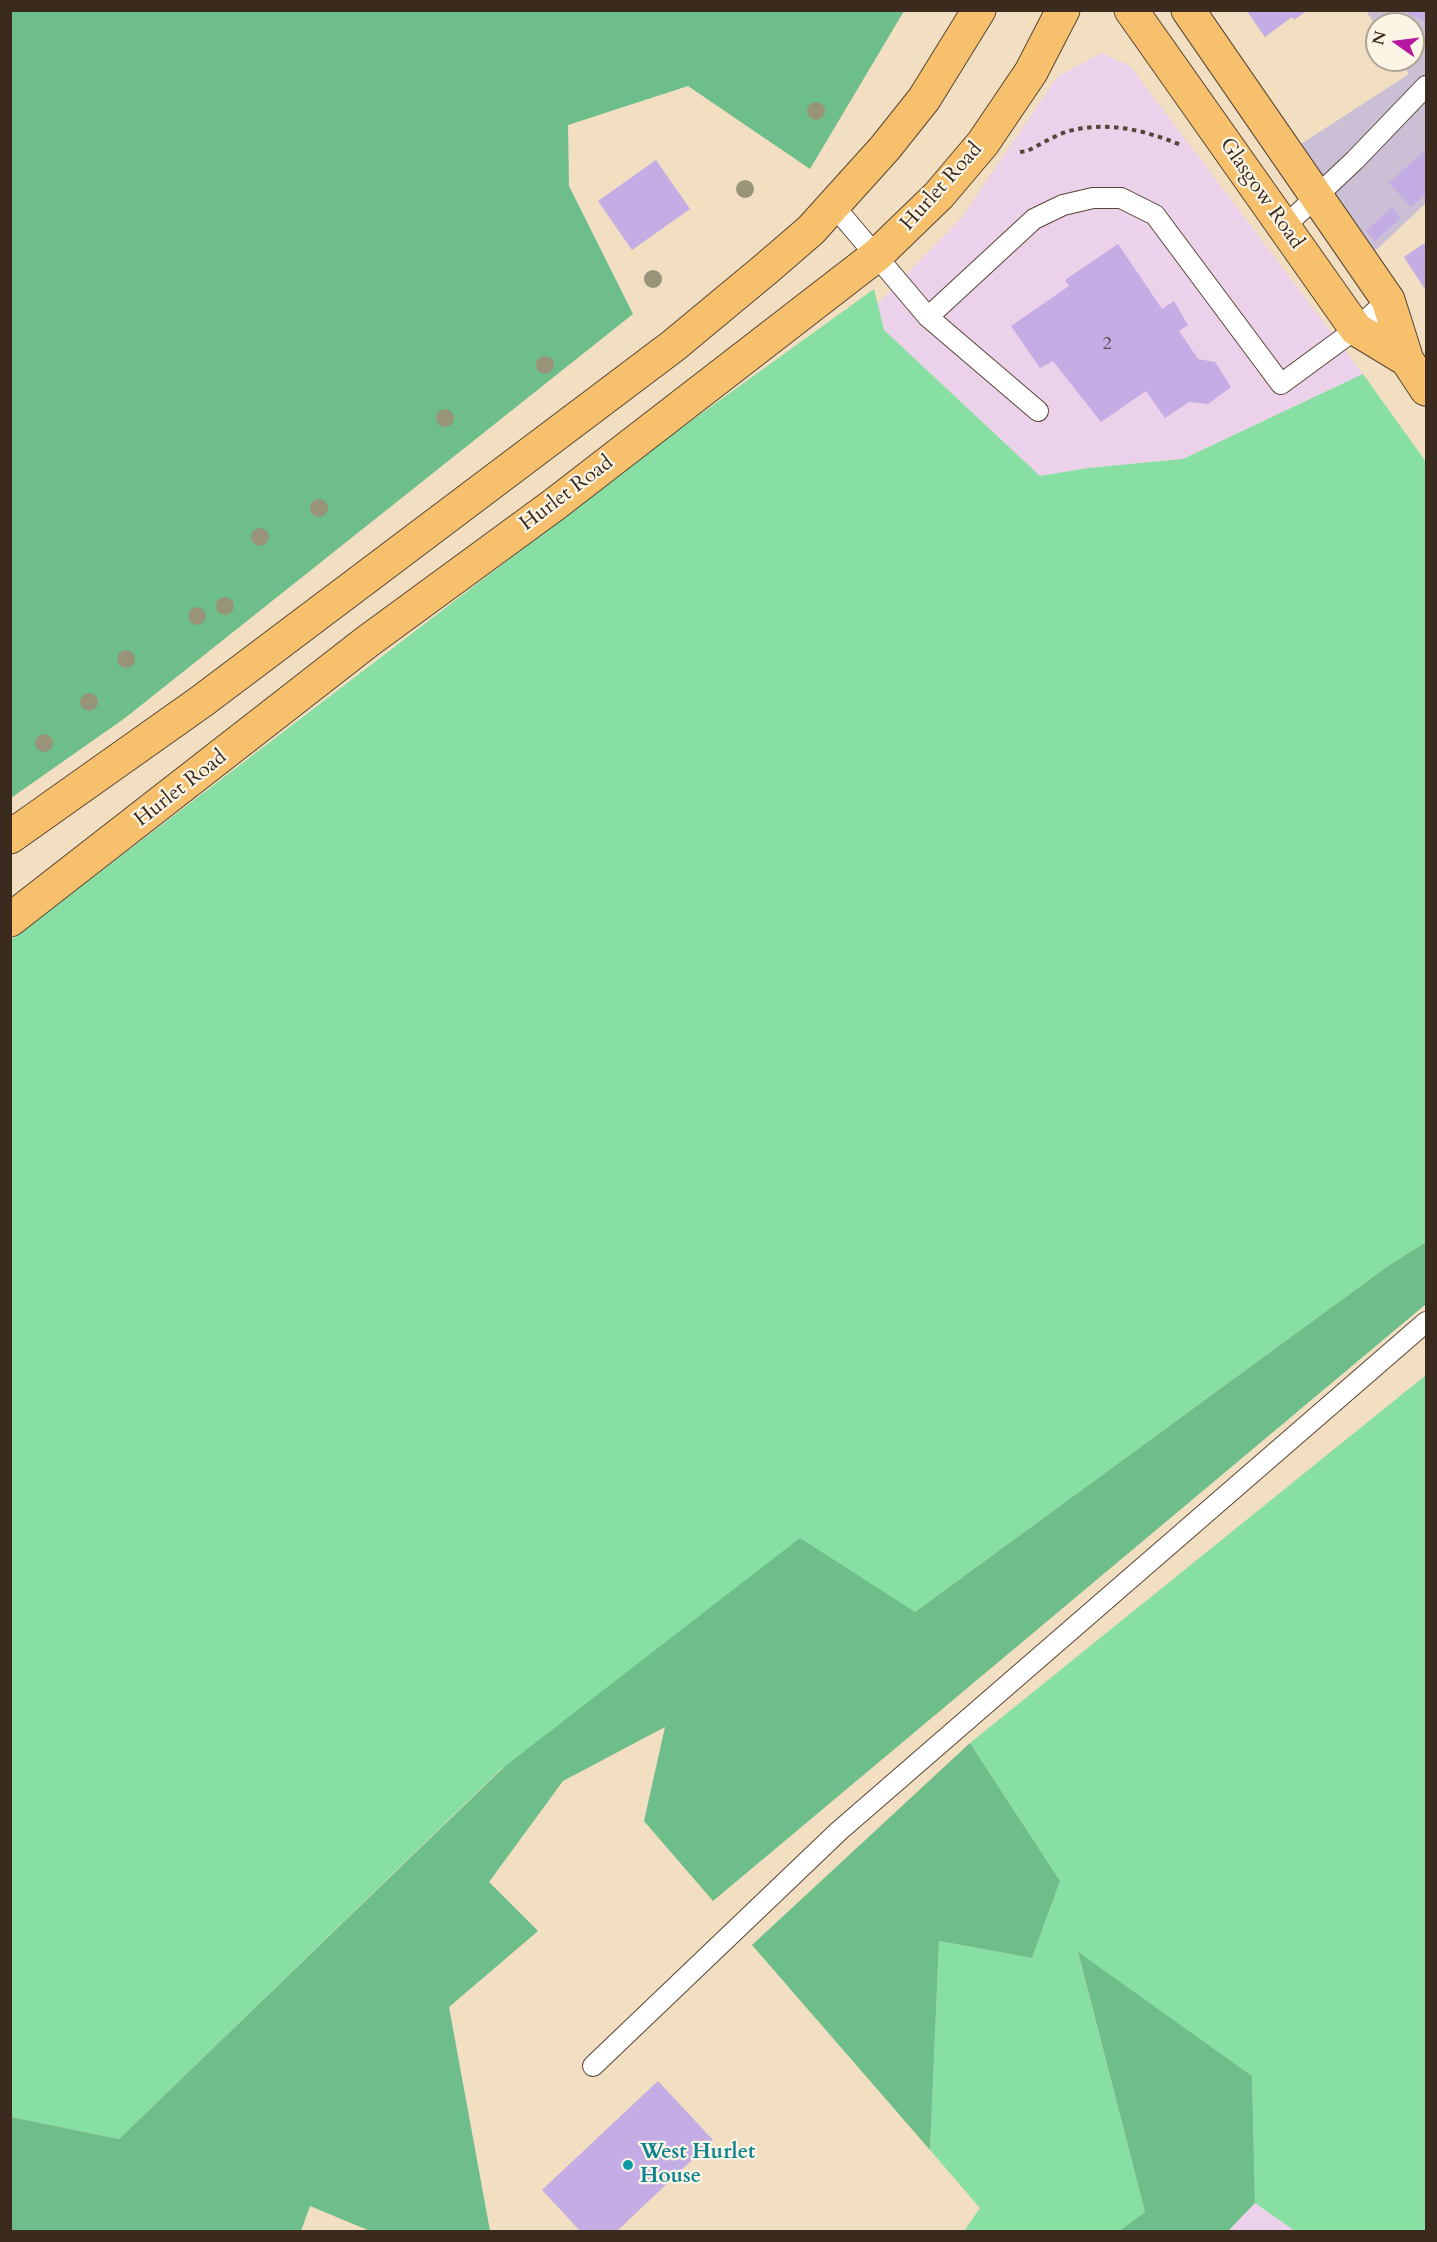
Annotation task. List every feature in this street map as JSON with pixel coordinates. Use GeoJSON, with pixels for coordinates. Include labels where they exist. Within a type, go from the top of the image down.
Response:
{"type":"FeatureCollection","features":[{"type":"Feature","properties":{"kind":"main road"},"geometry":{"type":"LineString","coordinates":[[10,837],[202,700],[673,346],[811,230],[924,99],[979,10]]}},
{"type":"Feature","properties":{"kind":"main road","name":"Hurlet Road"},"geometry":{"type":"LineString","coordinates":[[10,920],[368,641],[564,497],[877,255],[939,195],[983,143],[1031,72],[1063,10]]}},
{"type":"Feature","properties":{"kind":"main road","name":"Glasgow Road"},"geometry":{"type":"LineString","coordinates":[[1131,10],[1356,329],[1407,360]]}},
{"type":"Feature","properties":{"kind":"main road","name":"Glasgow Road"},"geometry":{"type":"LineString","coordinates":[[1188,10],[1388,300],[1407,360],[1426,389]]}},
{"type":"Feature","properties":{"kind":"lane"},"geometry":{"type":"LineString","coordinates":[[1284,227],[1426,86]]}},
{"type":"Feature","properties":{"kind":"lane"},"geometry":{"type":"LineString","coordinates":[[928,317],[1034,219],[1063,205],[1093,198],[1121,198],[1155,215],[1281,384],[1356,329],[1388,300]]}},
{"type":"Feature","properties":{"kind":"lane"},"geometry":{"type":"LineString","coordinates":[[834,206],[928,317],[1038,411]]}},
{"type":"Feature","properties":{"kind":"lane"},"geometry":{"type":"LineString","coordinates":[[593,2066],[839,1831],[1426,1322]]}},
{"type":"Feature","properties":{"kind":"path"},"geometry":{"type":"LineString","coordinates":[[1016,152],[1027,152],[1067,131],[1106,126],[1144,130],[1194,151],[1220,137]]}},
{"type":"Feature","properties":{"kind":"shaded area"},"geometry":{"type":"Polygon","coordinates":[[[1426,11],[1426,203],[1375,251],[1301,144],[1409,74],[1408,72],[1425,72],[1425,12],[1367,12],[1426,11]]]}},
{"type":"Feature","properties":{"kind":"shaded area"},"geometry":{"type":"Polygon","coordinates":[[[1101,53],[1130,66],[1363,374],[1183,459],[1088,468],[1039,476],[884,330],[877,305],[962,217],[1057,77],[1101,53]]]}},
{"type":"Feature","properties":{"kind":"shaded area"},"geometry":{"type":"Polygon","coordinates":[[[1255,2203],[1295,2231],[1228,2231],[1255,2203]]]}},
{"type":"Feature","properties":{"kind":"green space"},"geometry":{"type":"Polygon","coordinates":[[[11,10],[904,11],[810,169],[688,86],[568,125],[569,186],[633,314],[125,718],[11,798],[11,10]]]}},
{"type":"Feature","properties":{"kind":"green space"},"geometry":{"type":"Polygon","coordinates":[[[874,289],[884,330],[1040,476],[1088,468],[1183,459],[1363,374],[1426,462],[1426,1242],[1388,1266],[915,1612],[503,1767],[119,2139],[11,2117],[11,940],[673,434],[874,289]]]}},
{"type":"Feature","properties":{"kind":"green space"},"geometry":{"type":"Polygon","coordinates":[[[1426,1242],[1426,1304],[713,1901],[644,1821],[665,1727],[563,1781],[489,1882],[538,1931],[449,2007],[490,2231],[370,2231],[310,2206],[301,2231],[11,2231],[11,2117],[119,2139],[504,1767],[800,1538],[915,1612],[1388,1266],[1426,1242]]]}},
{"type":"Feature","properties":{"kind":"green space"},"geometry":{"type":"Polygon","coordinates":[[[1426,1375],[1426,2231],[1295,2231],[1255,2203],[1252,2076],[1078,1953],[1145,2212],[1119,2231],[964,2231],[980,2208],[930,2150],[939,1941],[1032,1958],[1060,1881],[970,1743],[1426,1375]]]}},
{"type":"Feature","properties":{"kind":"green space"},"geometry":{"type":"Polygon","coordinates":[[[970,1743],[1060,1881],[1032,1958],[939,1941],[930,2150],[752,1945],[970,1743]]]}},
{"type":"Feature","properties":{"kind":"green space"},"geometry":{"type":"Polygon","coordinates":[[[1078,1952],[1252,2076],[1255,2203],[1228,2231],[1119,2231],[1145,2212],[1078,1952]]]}},
{"type":"Feature","properties":{"kind":"building"},"geometry":{"type":"Polygon","coordinates":[[[1246,10],[1308,10],[1294,20],[1292,17],[1265,37],[1246,10]]]}},
{"type":"Feature","properties":{"kind":"building"},"geometry":{"type":"Polygon","coordinates":[[[1409,10],[1426,10],[1426,21],[1425,12],[1408,12],[1409,10]]]}},
{"type":"Feature","properties":{"kind":"building"},"geometry":{"type":"Polygon","coordinates":[[[1426,149],[1426,193],[1411,207],[1389,183],[1426,149]]]}},
{"type":"Feature","properties":{"kind":"building"},"geometry":{"type":"Polygon","coordinates":[[[656,160],[690,209],[632,250],[598,201],[656,160]]]}},
{"type":"Feature","properties":{"kind":"building"},"geometry":{"type":"Polygon","coordinates":[[[1392,207],[1401,218],[1375,241],[1366,231],[1392,207]]]}},
{"type":"Feature","properties":{"kind":"building"},"geometry":{"type":"Polygon","coordinates":[[[1426,242],[1426,291],[1404,257],[1426,242]]]}},
{"type":"Feature","properties":{"kind":"building"},"geometry":{"type":"Polygon","coordinates":[[[1118,244],[1162,309],[1174,301],[1188,325],[1179,331],[1198,359],[1215,362],[1231,387],[1208,404],[1189,402],[1165,418],[1146,391],[1101,422],[1053,361],[1040,368],[1011,326],[1069,286],[1065,280],[1118,244]]]}},
{"type":"Feature","properties":{"kind":"building","name":"West Hurlet House"},"geometry":{"type":"Polygon","coordinates":[[[658,2081],[713,2140],[616,2232],[581,2232],[542,2190],[658,2081]]]}},
{"type":"Feature","properties":{"kind":"place","name":"West Hurlet House"},"geometry":{"type":"Point","coordinates":[628,2165]}}]}
